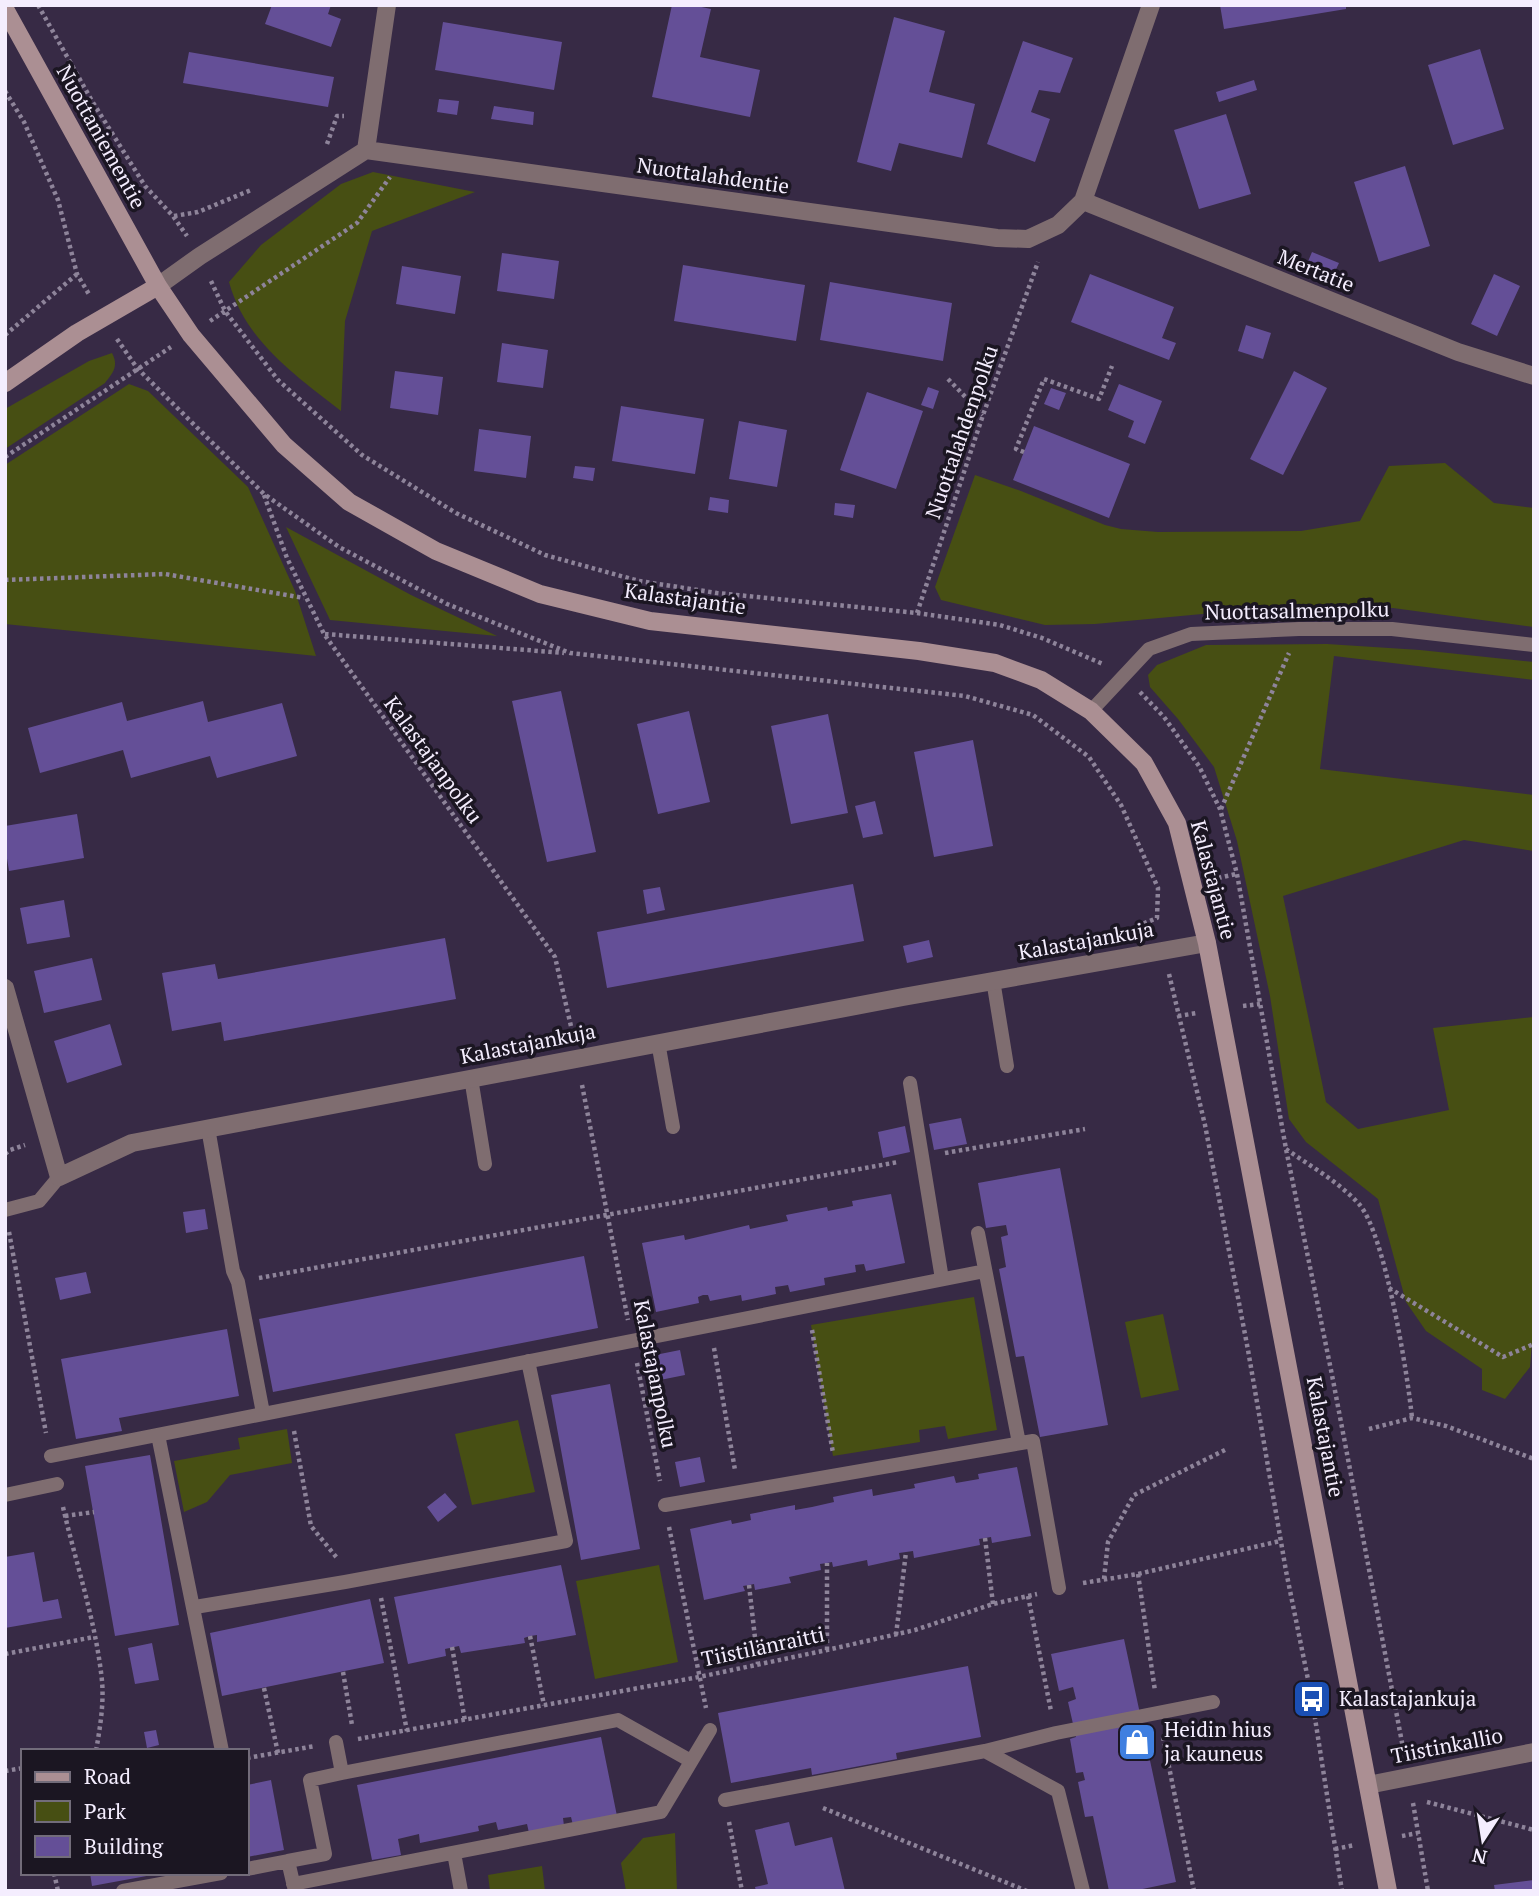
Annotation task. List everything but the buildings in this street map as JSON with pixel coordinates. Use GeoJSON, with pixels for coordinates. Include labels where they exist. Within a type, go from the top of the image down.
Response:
{"type":"FeatureCollection","features":[{"type":"Feature","properties":{"kind":"main road","name":"Nuottaniementie"},"geometry":{"type":"LineString","coordinates":[[5,9],[158,286]]}},
{"type":"Feature","properties":{"kind":"main road"},"geometry":{"type":"LineString","coordinates":[[5,383],[103,318],[158,286]]}},
{"type":"Feature","properties":{"kind":"main road","name":"Kalastajantie"},"geometry":{"type":"LineString","coordinates":[[158,286],[191,335],[284,445],[349,502],[436,551],[540,594],[650,621],[919,651],[995,663],[1041,680],[1091,711],[1144,763],[1177,823],[1207,943],[1388,1891]]}},
{"type":"Feature","properties":{"kind":"street"},"geometry":{"type":"LineString","coordinates":[[158,286],[200,256],[366,150],[387,5]]}},
{"type":"Feature","properties":{"kind":"street","name":"Nuottalahdentie"},"geometry":{"type":"LineString","coordinates":[[366,150],[997,238],[1028,239],[1058,225],[1083,201],[1151,5]]}},
{"type":"Feature","properties":{"kind":"street","name":"Mertatie"},"geometry":{"type":"LineString","coordinates":[[1083,201],[1458,352],[1534,376]]}},
{"type":"Feature","properties":{"kind":"street","name":"Kalastajankuja"},"geometry":{"type":"LineString","coordinates":[[59,1177],[132,1143],[658,1042],[1207,943]]}},
{"type":"Feature","properties":{"kind":"street"},"geometry":{"type":"LineString","coordinates":[[5,988],[59,1177]]}},
{"type":"Feature","properties":{"kind":"street","name":"Tiistinkallio"},"geometry":{"type":"LineString","coordinates":[[1368,1785],[1534,1752]]}},
{"type":"Feature","properties":{"kind":"lane","name":"Nuottasalmenpolku"},"geometry":{"type":"LineString","coordinates":[[1091,711],[1149,649],[1191,634],[1298,629],[1392,629],[1534,645]]}},
{"type":"Feature","properties":{"kind":"lane"},"geometry":{"type":"LineString","coordinates":[[993,980],[1007,1066]]}},
{"type":"Feature","properties":{"kind":"lane"},"geometry":{"type":"LineString","coordinates":[[658,1042],[673,1126]]}},
{"type":"Feature","properties":{"kind":"lane"},"geometry":{"type":"LineString","coordinates":[[471,1078],[485,1164]]}},
{"type":"Feature","properties":{"kind":"lane"},"geometry":{"type":"LineString","coordinates":[[910,1083],[943,1279]]}},
{"type":"Feature","properties":{"kind":"lane"},"geometry":{"type":"LineString","coordinates":[[208,1128],[233,1271],[238,1282],[263,1413]]}},
{"type":"Feature","properties":{"kind":"lane"},"geometry":{"type":"LineString","coordinates":[[5,1210],[39,1201],[59,1177]]}},
{"type":"Feature","properties":{"kind":"lane"},"geometry":{"type":"LineString","coordinates":[[978,1233],[1019,1443]]}},
{"type":"Feature","properties":{"kind":"lane"},"geometry":{"type":"LineString","coordinates":[[51,1456],[985,1271]]}},
{"type":"Feature","properties":{"kind":"lane"},"geometry":{"type":"LineString","coordinates":[[195,1607],[566,1541],[528,1361]]}},
{"type":"Feature","properties":{"kind":"lane"},"geometry":{"type":"LineString","coordinates":[[158,1435],[195,1607],[222,1749]]}},
{"type":"Feature","properties":{"kind":"lane"},"geometry":{"type":"LineString","coordinates":[[665,1504],[1033,1441],[1059,1588]]}},
{"type":"Feature","properties":{"kind":"lane"},"geometry":{"type":"LineString","coordinates":[[5,1495],[57,1484]]}},
{"type":"Feature","properties":{"kind":"lane"},"geometry":{"type":"LineString","coordinates":[[725,1800],[985,1751],[1056,1733],[1213,1702]]}},
{"type":"Feature","properties":{"kind":"lane"},"geometry":{"type":"LineString","coordinates":[[248,1869],[325,1854],[310,1780],[618,1720],[691,1761]]}},
{"type":"Feature","properties":{"kind":"lane"},"geometry":{"type":"LineString","coordinates":[[288,1861],[294,1887],[661,1812],[710,1730]]}},
{"type":"Feature","properties":{"kind":"lane"},"geometry":{"type":"LineString","coordinates":[[336,1742],[342,1773]]}},
{"type":"Feature","properties":{"kind":"lane"},"geometry":{"type":"LineString","coordinates":[[985,1751],[1058,1791],[1083,1891]]}},
{"type":"Feature","properties":{"kind":"lane"},"geometry":{"type":"LineString","coordinates":[[454,1853],[461,1891]]}},
{"type":"Feature","properties":{"kind":"lane"},"geometry":{"type":"LineString","coordinates":[[122,1891],[210,1875]]}},
{"type":"Feature","properties":{"kind":"path"},"geometry":{"type":"LineString","coordinates":[[38,5],[92,101],[145,186],[173,216],[200,256],[225,311],[278,380],[362,455],[456,513],[545,555],[639,582],[717,593],[918,613],[1011,628],[1087,656],[1123,674],[1164,717],[1199,766],[1220,809],[1237,874],[1286,1149],[1408,1777]]}},
{"type":"Feature","properties":{"kind":"path"},"geometry":{"type":"LineString","coordinates":[[5,91],[23,122],[58,200],[77,274],[137,368],[264,494],[339,547],[447,604],[570,653]]}},
{"type":"Feature","properties":{"kind":"path"},"geometry":{"type":"LineString","coordinates":[[326,146],[337,116],[351,116]]}},
{"type":"Feature","properties":{"kind":"path"},"geometry":{"type":"LineString","coordinates":[[5,457],[357,223],[394,172],[398,155]]}},
{"type":"Feature","properties":{"kind":"path"},"geometry":{"type":"LineString","coordinates":[[173,216],[198,212],[262,185]]}},
{"type":"Feature","properties":{"kind":"path","name":"Nuottalahdenpolku"},"geometry":{"type":"LineString","coordinates":[[918,613],[983,415],[1038,261]]}},
{"type":"Feature","properties":{"kind":"path"},"geometry":{"type":"LineString","coordinates":[[5,335],[77,274]]}},
{"type":"Feature","properties":{"kind":"path"},"geometry":{"type":"LineString","coordinates":[[1024,452],[1016,449],[1044,379],[1099,399],[1112,366]]}},
{"type":"Feature","properties":{"kind":"path"},"geometry":{"type":"LineString","coordinates":[[948,379],[983,415]]}},
{"type":"Feature","properties":{"kind":"path","name":"Kalastajanpolku"},"geometry":{"type":"LineString","coordinates":[[264,494],[286,558],[324,634],[555,957],[574,1041]]}},
{"type":"Feature","properties":{"kind":"path"},"geometry":{"type":"LineString","coordinates":[[5,580],[165,575],[305,598]]}},
{"type":"Feature","properties":{"kind":"path"},"geometry":{"type":"LineString","coordinates":[[1220,809],[1298,629]]}},
{"type":"Feature","properties":{"kind":"path"},"geometry":{"type":"LineString","coordinates":[[324,634],[570,653],[965,696],[1033,715],[1089,757],[1121,805],[1158,888]]}},
{"type":"Feature","properties":{"kind":"path"},"geometry":{"type":"LineString","coordinates":[[1171,985],[1208,1138],[1280,1541],[1312,1699],[1342,1891]]}},
{"type":"Feature","properties":{"kind":"path","name":"Kalastajanpolku"},"geometry":{"type":"LineString","coordinates":[[580,1078],[699,1677]]}},
{"type":"Feature","properties":{"kind":"path"},"geometry":{"type":"LineString","coordinates":[[238,1282],[1085,1129]]}},
{"type":"Feature","properties":{"kind":"path"},"geometry":{"type":"LineString","coordinates":[[1286,1149],[1330,1180],[1360,1206],[1374,1234],[1408,1381],[1412,1418]]}},
{"type":"Feature","properties":{"kind":"path"},"geometry":{"type":"LineString","coordinates":[[1388,1288],[1503,1357],[1534,1344]]}},
{"type":"Feature","properties":{"kind":"path"},"geometry":{"type":"LineString","coordinates":[[808,1306],[836,1474]]}},
{"type":"Feature","properties":{"kind":"path"},"geometry":{"type":"LineString","coordinates":[[731,1322],[734,1337],[713,1341],[738,1492]]}},
{"type":"Feature","properties":{"kind":"path"},"geometry":{"type":"LineString","coordinates":[[290,1409],[312,1526],[338,1559],[345,1582]]}},
{"type":"Feature","properties":{"kind":"path"},"geometry":{"type":"LineString","coordinates":[[1369,1429],[1412,1418],[1446,1426],[1534,1458]]}},
{"type":"Feature","properties":{"kind":"path"},"geometry":{"type":"LineString","coordinates":[[1104,1579],[1108,1542],[1134,1495],[1225,1450]]}},
{"type":"Feature","properties":{"kind":"path"},"geometry":{"type":"LineString","coordinates":[[65,1516],[94,1513]]}},
{"type":"Feature","properties":{"kind":"path"},"geometry":{"type":"LineString","coordinates":[[985,1538],[993,1604]]}},
{"type":"Feature","properties":{"kind":"path","name":"Tiistilänraitti"},"geometry":{"type":"LineString","coordinates":[[248,1758],[699,1677],[896,1635],[993,1604],[1059,1588],[1138,1574],[1280,1541]]}},
{"type":"Feature","properties":{"kind":"path"},"geometry":{"type":"LineString","coordinates":[[896,1635],[906,1552]]}},
{"type":"Feature","properties":{"kind":"path"},"geometry":{"type":"LineString","coordinates":[[827,1563],[827,1650]]}},
{"type":"Feature","properties":{"kind":"path"},"geometry":{"type":"LineString","coordinates":[[1138,1574],[1159,1713],[1194,1891]]}},
{"type":"Feature","properties":{"kind":"path"},"geometry":{"type":"LineString","coordinates":[[377,1576],[407,1731]]}},
{"type":"Feature","properties":{"kind":"path"},"geometry":{"type":"LineString","coordinates":[[749,1585],[758,1664]]}},
{"type":"Feature","properties":{"kind":"path"},"geometry":{"type":"LineString","coordinates":[[1028,1596],[1056,1733]]}},
{"type":"Feature","properties":{"kind":"path"},"geometry":{"type":"LineString","coordinates":[[530,1636],[544,1705]]}},
{"type":"Feature","properties":{"kind":"path"},"geometry":{"type":"LineString","coordinates":[[5,1654],[94,1637]]}},
{"type":"Feature","properties":{"kind":"path"},"geometry":{"type":"LineString","coordinates":[[452,1647],[465,1721]]}},
{"type":"Feature","properties":{"kind":"path"},"geometry":{"type":"LineString","coordinates":[[343,1672],[355,1739]]}},
{"type":"Feature","properties":{"kind":"path"},"geometry":{"type":"LineString","coordinates":[[264,1688],[278,1753]]}},
{"type":"Feature","properties":{"kind":"path"},"geometry":{"type":"LineString","coordinates":[[1428,1891],[1412,1798],[1534,1830]]}},
{"type":"Feature","properties":{"kind":"path"},"geometry":{"type":"LineString","coordinates":[[818,1806],[1027,1891]]}},
{"type":"Feature","properties":{"kind":"path"},"geometry":{"type":"LineString","coordinates":[[729,1822],[742,1819]]}},
{"type":"Feature","properties":{"kind":"green space"},"geometry":{"type":"Polygon","coordinates":[[[373,172],[475,192],[372,231],[345,321],[341,411],[274,356],[260,340],[247,322],[229,282],[261,245],[341,184],[373,172]]]}},
{"type":"Feature","properties":{"kind":"green space"},"geometry":{"type":"Polygon","coordinates":[[[112,353],[115,366],[105,383],[5,449],[5,409],[89,361],[112,353]]]}},
{"type":"Feature","properties":{"kind":"green space"},"geometry":{"type":"Polygon","coordinates":[[[129,384],[148,391],[248,487],[295,591],[316,656],[5,624],[5,465],[129,384]]]}},
{"type":"Feature","properties":{"kind":"green space"},"geometry":{"type":"Polygon","coordinates":[[[1445,463],[1494,503],[1534,508],[1534,627],[1393,608],[1213,613],[1095,624],[1045,625],[941,600],[935,587],[975,475],[1121,529],[1158,532],[1301,531],[1360,521],[1389,466],[1445,463]]]}},
{"type":"Feature","properties":{"kind":"green space"},"geometry":{"type":"Polygon","coordinates":[[[286,527],[411,595],[497,636],[330,620],[286,527]]]}},
{"type":"Feature","properties":{"kind":"green space"},"geometry":{"type":"Polygon","coordinates":[[[1327,644],[1534,662],[1534,680],[1334,656],[1320,769],[1534,795],[1534,851],[1464,840],[1283,896],[1326,1102],[1358,1129],[1449,1110],[1433,1028],[1534,1017],[1534,1315],[1530,1367],[1505,1399],[1482,1390],[1482,1369],[1426,1331],[1406,1302],[1378,1199],[1306,1142],[1289,1119],[1270,996],[1237,841],[1214,767],[1150,687],[1148,675],[1157,665],[1206,645],[1327,644]]]}},
{"type":"Feature","properties":{"kind":"green space"},"geometry":{"type":"Polygon","coordinates":[[[974,1297],[997,1430],[948,1439],[945,1426],[919,1430],[920,1442],[833,1456],[811,1325],[974,1297]]]}},
{"type":"Feature","properties":{"kind":"green space"},"geometry":{"type":"Polygon","coordinates":[[[1163,1314],[1179,1390],[1141,1398],[1125,1322],[1163,1314]]]}},
{"type":"Feature","properties":{"kind":"green space"},"geometry":{"type":"Polygon","coordinates":[[[518,1420],[535,1492],[472,1505],[455,1434],[518,1420]]]}},
{"type":"Feature","properties":{"kind":"green space"},"geometry":{"type":"Polygon","coordinates":[[[287,1429],[292,1463],[230,1475],[207,1502],[184,1512],[174,1461],[240,1449],[238,1438],[287,1429]]]}},
{"type":"Feature","properties":{"kind":"green space"},"geometry":{"type":"Polygon","coordinates":[[[659,1565],[678,1662],[595,1679],[576,1581],[659,1565]]]}},
{"type":"Feature","properties":{"kind":"green space"},"geometry":{"type":"Polygon","coordinates":[[[675,1833],[677,1891],[626,1891],[621,1863],[643,1838],[675,1833]]]}},
{"type":"Feature","properties":{"kind":"green space"},"geometry":{"type":"Polygon","coordinates":[[[542,1866],[545,1891],[490,1891],[488,1875],[542,1866]]]}},
{"type":"Feature","properties":{"kind":"place","name":"Kalastajankuja"},"geometry":{"type":"Point","coordinates":[1312,1699]}},
{"type":"Feature","properties":{"kind":"place","name":"Heidin hius ja kauneus"},"geometry":{"type":"Point","coordinates":[1137,1742]}}]}
